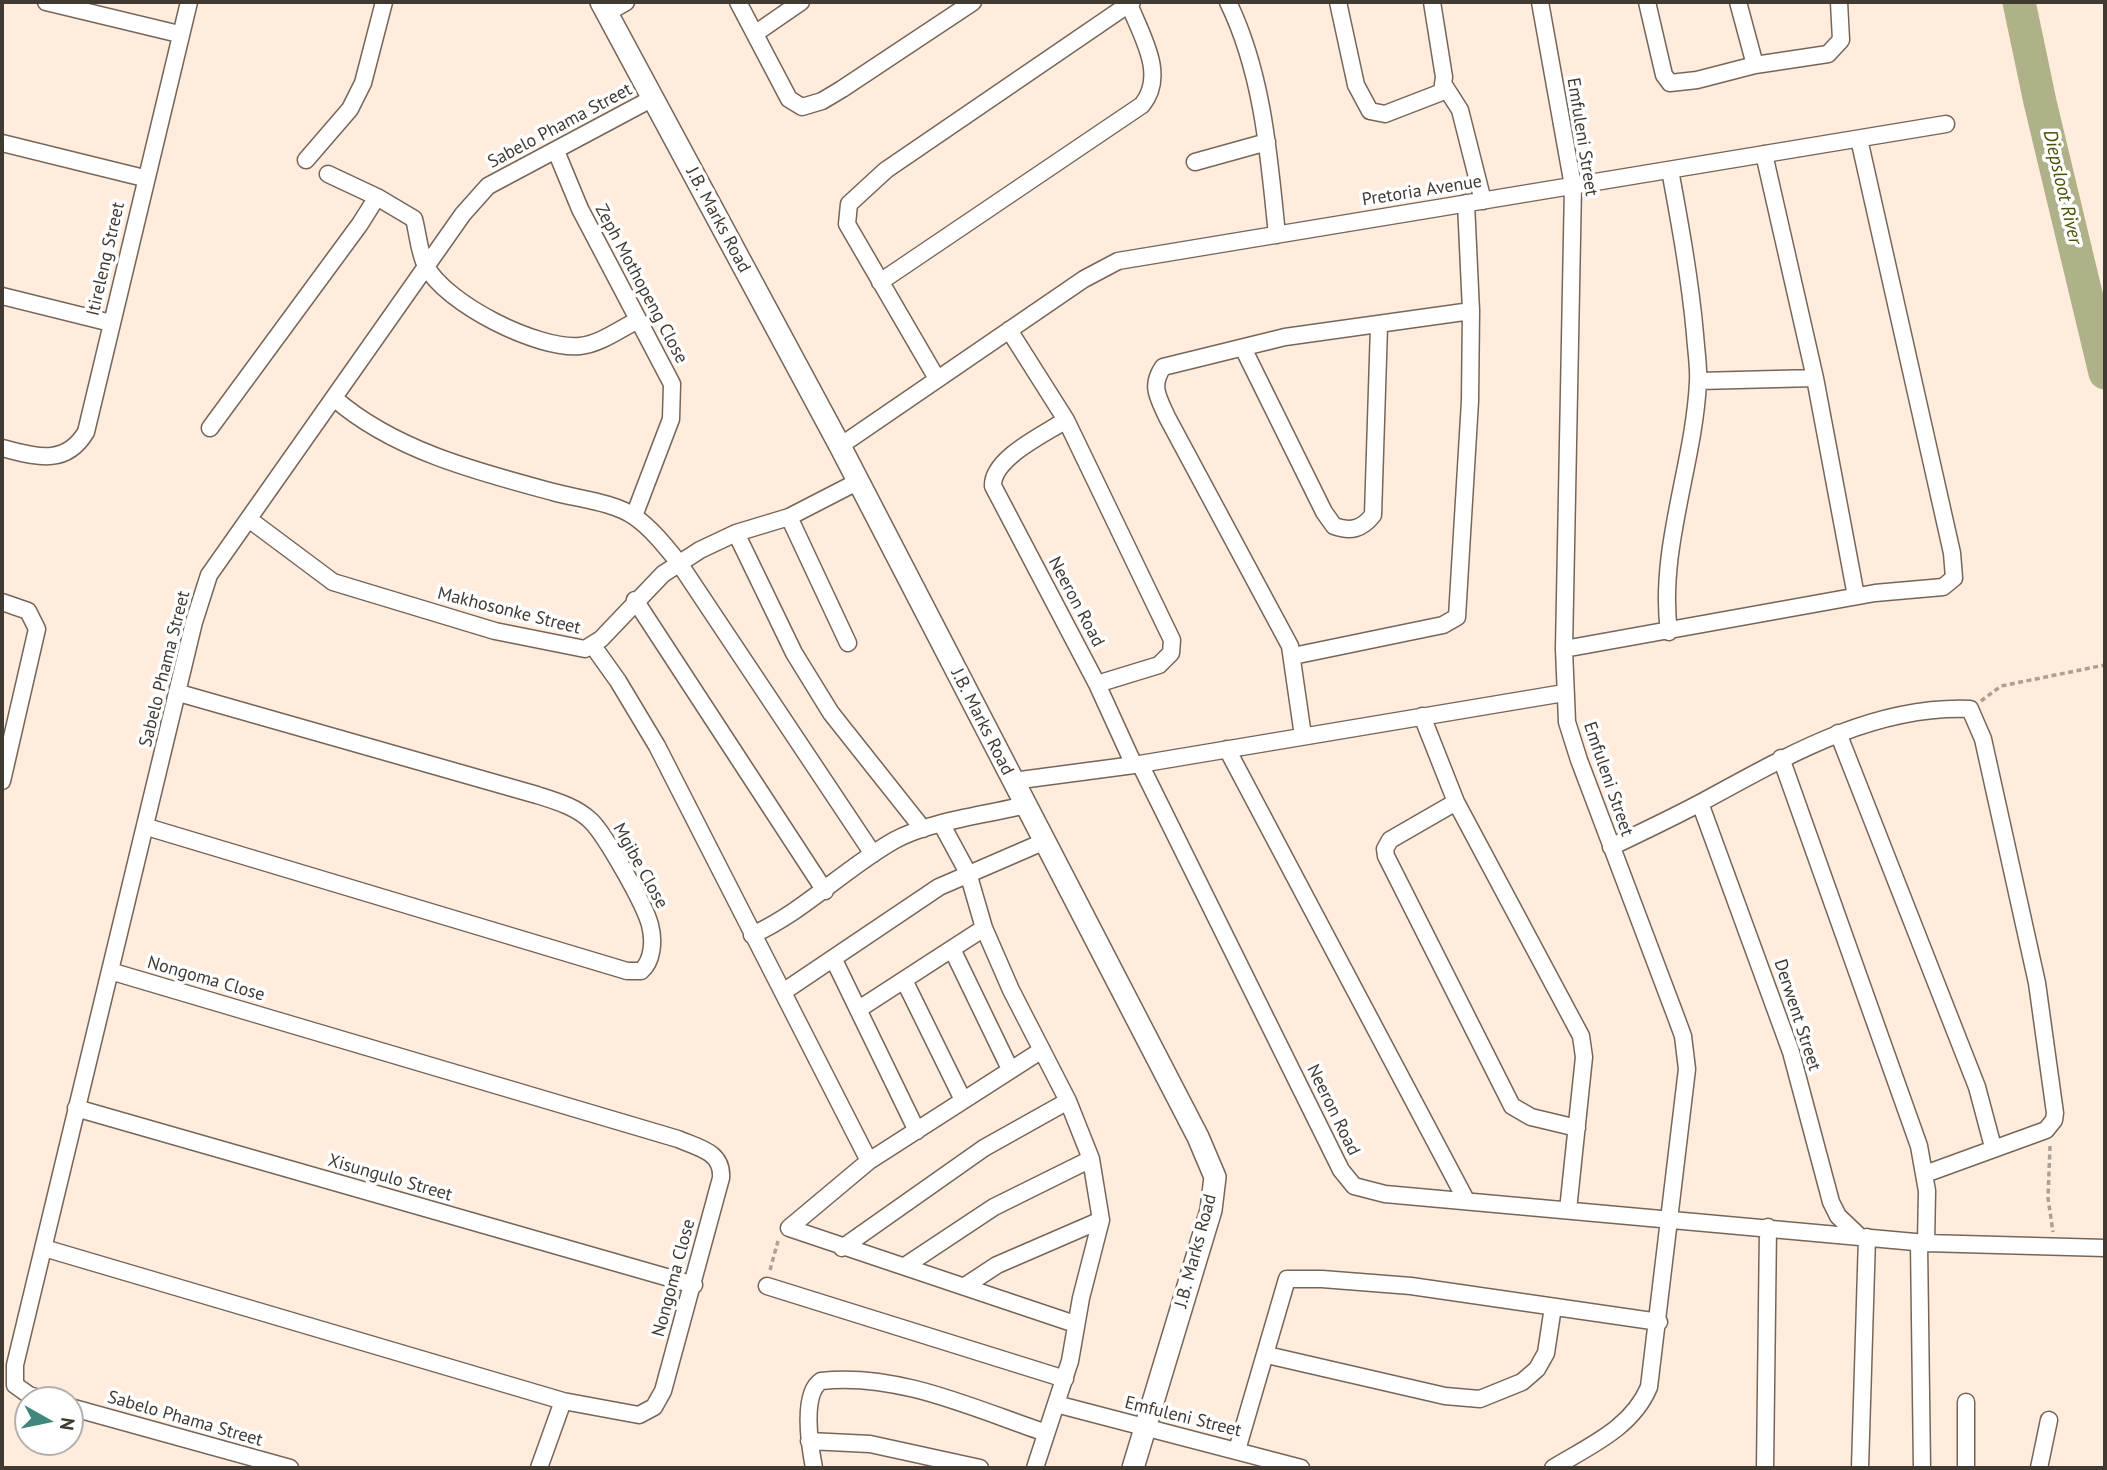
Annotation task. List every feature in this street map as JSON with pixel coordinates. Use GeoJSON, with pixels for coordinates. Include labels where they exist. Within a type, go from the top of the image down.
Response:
{"type":"FeatureCollection","features":[{"type":"Feature","properties":{"kind":"street"},"geometry":{"type":"LineString","coordinates":[[46,2],[179,34]]}},
{"type":"Feature","properties":{"kind":"street","name":"Itireleng Street"},"geometry":{"type":"LineString","coordinates":[[2,448],[46,458],[66,453],[81,440],[89,424],[144,178],[188,2]]}},
{"type":"Feature","properties":{"kind":"street"},"geometry":{"type":"LineString","coordinates":[[306,160],[350,109],[363,83],[384,2]]}},
{"type":"Feature","properties":{"kind":"street"},"geometry":{"type":"LineString","coordinates":[[604,7],[626,2]]}},
{"type":"Feature","properties":{"kind":"street"},"geometry":{"type":"LineString","coordinates":[[738,2],[789,99],[802,107],[822,101],[842,89],[973,2]]}},
{"type":"Feature","properties":{"kind":"street"},"geometry":{"type":"LineString","coordinates":[[756,33],[801,2]]}},
{"type":"Feature","properties":{"kind":"street"},"geometry":{"type":"LineString","coordinates":[[1228,2],[1249,57],[1267,142],[1277,235]]}},
{"type":"Feature","properties":{"kind":"street"},"geometry":{"type":"LineString","coordinates":[[1338,2],[1356,85],[1370,111],[1385,114],[1398,110],[1437,96],[1444,85]]}},
{"type":"Feature","properties":{"kind":"street"},"geometry":{"type":"LineString","coordinates":[[1432,2],[1444,85],[1460,110],[1483,201]]}},
{"type":"Feature","properties":{"kind":"street","name":"Emfuleni Street"},"geometry":{"type":"LineString","coordinates":[[1540,2],[1573,186],[1564,693],[1573,742],[1676,1017],[1686,1053],[1684,1100],[1649,1387],[1642,1405],[1623,1424],[1560,1466]]}},
{"type":"Feature","properties":{"kind":"street"},"geometry":{"type":"LineString","coordinates":[[1647,2],[1664,75],[1670,83],[1697,80],[1755,65],[1828,54],[1841,40],[1839,2]]}},
{"type":"Feature","properties":{"kind":"street"},"geometry":{"type":"LineString","coordinates":[[1738,2],[1755,65]]}},
{"type":"Feature","properties":{"kind":"street"},"geometry":{"type":"LineString","coordinates":[[880,282],[1142,105],[1152,89],[1152,64],[1130,3],[886,170],[849,204],[847,224],[880,282],[936,377]]}},
{"type":"Feature","properties":{"kind":"street","name":"J.B. Marks Road"},"geometry":{"type":"LineString","coordinates":[[604,7],[840,446],[1198,1137],[1214,1177],[1211,1210],[1133,1468]]}},
{"type":"Feature","properties":{"kind":"street","name":"Sabelo Phama Street"},"geometry":{"type":"LineString","coordinates":[[16,1386],[14,1377],[76,1108],[147,827],[194,622],[209,575],[463,214],[488,186],[653,98]]}},
{"type":"Feature","properties":{"kind":"street","name":"Pretoria Avenue"},"geometry":{"type":"LineString","coordinates":[[840,446],[936,377],[1084,279],[1118,261],[1946,124]]}},
{"type":"Feature","properties":{"kind":"street"},"geometry":{"type":"LineString","coordinates":[[1564,649],[1856,596],[1943,587],[1954,578],[1859,139]]}},
{"type":"Feature","properties":{"kind":"street"},"geometry":{"type":"LineString","coordinates":[[1195,162],[1267,142]]}},
{"type":"Feature","properties":{"kind":"street"},"geometry":{"type":"LineString","coordinates":[[2,143],[144,178]]}},
{"type":"Feature","properties":{"kind":"street","name":"Zeph Mothopeng Close"},"geometry":{"type":"LineString","coordinates":[[556,151],[580,209],[672,384],[670,419],[634,516]]}},
{"type":"Feature","properties":{"kind":"street"},"geometry":{"type":"LineString","coordinates":[[1764,154],[1815,378],[1856,596]]}},
{"type":"Feature","properties":{"kind":"street"},"geometry":{"type":"LineString","coordinates":[[1669,632],[1666,603],[1670,565],[1699,381],[1684,248],[1670,170]]}},
{"type":"Feature","properties":{"kind":"street"},"geometry":{"type":"LineString","coordinates":[[328,174],[377,197],[414,219],[426,267],[446,287],[491,321],[509,330],[564,346],[593,343],[638,320]]}},
{"type":"Feature","properties":{"kind":"street"},"geometry":{"type":"LineString","coordinates":[[210,428],[377,197]]}},
{"type":"Feature","properties":{"kind":"street"},"geometry":{"type":"LineString","coordinates":[[1293,656],[1443,625],[1457,617],[1470,401],[1471,311],[1465,203]]}},
{"type":"Feature","properties":{"kind":"street"},"geometry":{"type":"LineString","coordinates":[[2,296],[111,323]]}},
{"type":"Feature","properties":{"kind":"street"},"geometry":{"type":"LineString","coordinates":[[1303,736],[1293,656],[1284,632],[1154,391],[1154,379],[1163,367],[1285,337],[1379,326],[1471,311]]}},
{"type":"Feature","properties":{"kind":"street"},"geometry":{"type":"LineString","coordinates":[[1243,348],[1324,512],[1334,526],[1354,529],[1365,525],[1373,515],[1379,326]]}},
{"type":"Feature","properties":{"kind":"street"},"geometry":{"type":"LineString","coordinates":[[1009,330],[1066,420],[1172,640],[1171,653],[1159,665],[1097,684]]}},
{"type":"Feature","properties":{"kind":"street"},"geometry":{"type":"LineString","coordinates":[[1699,381],[1815,378]]}},
{"type":"Feature","properties":{"kind":"street"},"geometry":{"type":"LineString","coordinates":[[334,398],[358,419],[418,449],[513,481],[634,516],[657,537],[679,564],[873,854]]}},
{"type":"Feature","properties":{"kind":"street","name":"Neeron Road"},"geometry":{"type":"LineString","coordinates":[[1066,420],[1005,460],[993,476],[996,495],[1097,684],[1349,1181],[1354,1186],[1385,1194],[1922,1243],[2105,1248]]}},
{"type":"Feature","properties":{"kind":"street","name":"Makhosonke Street"},"geometry":{"type":"LineString","coordinates":[[250,520],[333,582],[495,631],[574,648],[593,646],[635,600],[679,564],[736,533],[789,517],[857,482]]}},
{"type":"Feature","properties":{"kind":"street"},"geometry":{"type":"LineString","coordinates":[[789,517],[848,643]]}},
{"type":"Feature","properties":{"kind":"street"},"geometry":{"type":"LineString","coordinates":[[736,533],[800,663],[831,713],[923,829]]}},
{"type":"Feature","properties":{"kind":"street"},"geometry":{"type":"LineString","coordinates":[[635,600],[825,891]]}},
{"type":"Feature","properties":{"kind":"street"},"geometry":{"type":"LineString","coordinates":[[2,602],[28,611],[37,629],[2,781]]}},
{"type":"Feature","properties":{"kind":"street"},"geometry":{"type":"LineString","coordinates":[[593,646],[618,681],[657,746],[869,1161]]}},
{"type":"Feature","properties":{"kind":"street"},"geometry":{"type":"LineString","coordinates":[[1013,781],[1137,764],[1564,693]]}},
{"type":"Feature","properties":{"kind":"street","name":"Mgibe Close"},"geometry":{"type":"LineString","coordinates":[[147,827],[627,971],[645,969],[652,951],[650,925],[638,901],[600,832],[575,809],[537,795],[179,694]]}},
{"type":"Feature","properties":{"kind":"street"},"geometry":{"type":"LineString","coordinates":[[1612,847],[1781,758],[1838,733],[1909,713],[1970,709],[1983,739],[2044,1018],[2055,1113],[2051,1126],[1925,1174]]}},
{"type":"Feature","properties":{"kind":"street"},"geometry":{"type":"LineString","coordinates":[[1422,716],[1456,802],[1581,1036],[1584,1057],[1568,1210]]}},
{"type":"Feature","properties":{"kind":"street"},"geometry":{"type":"LineString","coordinates":[[1838,733],[1977,1087],[1993,1147]]}},
{"type":"Feature","properties":{"kind":"street"},"geometry":{"type":"LineString","coordinates":[[1227,749],[1466,1200]]}},
{"type":"Feature","properties":{"kind":"street"},"geometry":{"type":"LineString","coordinates":[[1781,758],[1919,1146],[1925,1174],[1922,1243],[1922,1468]]}},
{"type":"Feature","properties":{"kind":"street"},"geometry":{"type":"LineString","coordinates":[[1456,802],[1390,841],[1385,849],[1386,856],[1512,1106],[1531,1117],[1577,1128]]}},
{"type":"Feature","properties":{"kind":"street","name":"Derwent Street"},"geometry":{"type":"LineString","coordinates":[[1700,803],[1791,1052],[1831,1202],[1838,1216],[1863,1237]]}},
{"type":"Feature","properties":{"kind":"street"},"geometry":{"type":"LineString","coordinates":[[752,935],[825,891],[897,839],[923,829],[1025,806]]}},
{"type":"Feature","properties":{"kind":"street"},"geometry":{"type":"LineString","coordinates":[[942,825],[968,873],[984,928],[1068,1101],[1091,1159],[1101,1220],[1075,1324],[1070,1362],[1035,1468]]}},
{"type":"Feature","properties":{"kind":"street"},"geometry":{"type":"LineString","coordinates":[[783,992],[939,887],[1043,842]]}},
{"type":"Feature","properties":{"kind":"street"},"geometry":{"type":"LineString","coordinates":[[859,1009],[984,928]]}},
{"type":"Feature","properties":{"kind":"street"},"geometry":{"type":"LineString","coordinates":[[952,949],[1010,1069]]}},
{"type":"Feature","properties":{"kind":"street"},"geometry":{"type":"LineString","coordinates":[[834,960],[917,1131]]}},
{"type":"Feature","properties":{"kind":"street","name":"Nongoma Close"},"geometry":{"type":"LineString","coordinates":[[44,1248],[563,1401],[639,1415],[654,1407],[663,1391],[694,1285],[721,1170],[717,1157],[700,1148],[363,1044],[110,971]]}},
{"type":"Feature","properties":{"kind":"street"},"geometry":{"type":"LineString","coordinates":[[904,980],[963,1100]]}},
{"type":"Feature","properties":{"kind":"street"},"geometry":{"type":"LineString","coordinates":[[1042,1050],[869,1161],[789,1228],[1075,1324]]}},
{"type":"Feature","properties":{"kind":"street"},"geometry":{"type":"LineString","coordinates":[[842,1248],[984,1148],[1068,1101]]}},
{"type":"Feature","properties":{"kind":"street","name":"Xisungulo Street"},"geometry":{"type":"LineString","coordinates":[[76,1108],[694,1285]]}},
{"type":"Feature","properties":{"kind":"street"},"geometry":{"type":"LineString","coordinates":[[905,1266],[994,1207],[1091,1159]]}},
{"type":"Feature","properties":{"kind":"street"},"geometry":{"type":"LineString","coordinates":[[965,1286],[997,1265],[1101,1220]]}},
{"type":"Feature","properties":{"kind":"street"},"geometry":{"type":"LineString","coordinates":[[1765,1468],[1768,1227]]}},
{"type":"Feature","properties":{"kind":"street"},"geometry":{"type":"LineString","coordinates":[[1860,1468],[1863,1237]]}},
{"type":"Feature","properties":{"kind":"street"},"geometry":{"type":"LineString","coordinates":[[1237,1450],[1267,1355],[1287,1279],[1411,1286],[1659,1322]]}},
{"type":"Feature","properties":{"kind":"street"},"geometry":{"type":"LineString","coordinates":[[767,1286],[1065,1379]]}},
{"type":"Feature","properties":{"kind":"street"},"geometry":{"type":"LineString","coordinates":[[1267,1355],[1445,1396],[1480,1399],[1522,1382],[1537,1368],[1546,1353],[1553,1307]]}},
{"type":"Feature","properties":{"kind":"street"},"geometry":{"type":"LineString","coordinates":[[814,1468],[809,1441],[811,1394],[815,1385],[832,1380],[925,1392],[1046,1433]]}},
{"type":"Feature","properties":{"kind":"street"},"geometry":{"type":"LineString","coordinates":[[539,1468],[563,1401]]}},
{"type":"Feature","properties":{"kind":"street"},"geometry":{"type":"LineString","coordinates":[[1966,1402],[1966,1468]]}},
{"type":"Feature","properties":{"kind":"street","name":"Emfuleni Street"},"geometry":{"type":"LineString","coordinates":[[1056,1405],[1301,1468]]}},
{"type":"Feature","properties":{"kind":"street","name":"Sabelo Phama Street"},"geometry":{"type":"LineString","coordinates":[[84,1411],[290,1468]]}},
{"type":"Feature","properties":{"kind":"street"},"geometry":{"type":"LineString","coordinates":[[2039,1468],[2049,1420]]}},
{"type":"Feature","properties":{"kind":"street"},"geometry":{"type":"LineString","coordinates":[[809,1441],[870,1444],[980,1468]]}},
{"type":"Feature","properties":{"kind":"path"},"geometry":{"type":"LineString","coordinates":[[1970,709],[2001,686],[2105,665]]}},
{"type":"Feature","properties":{"kind":"path"},"geometry":{"type":"LineString","coordinates":[[2051,1126],[2048,1198],[2056,1246]]}},
{"type":"Feature","properties":{"kind":"path"},"geometry":{"type":"LineString","coordinates":[[767,1286],[775,1248],[789,1228]]}},
{"type":"Feature","properties":{"kind":"waterway","name":"Diepsloot River"},"geometry":{"type":"LineString","coordinates":[[2019,2],[2040,102],[2105,373]]}}]}
